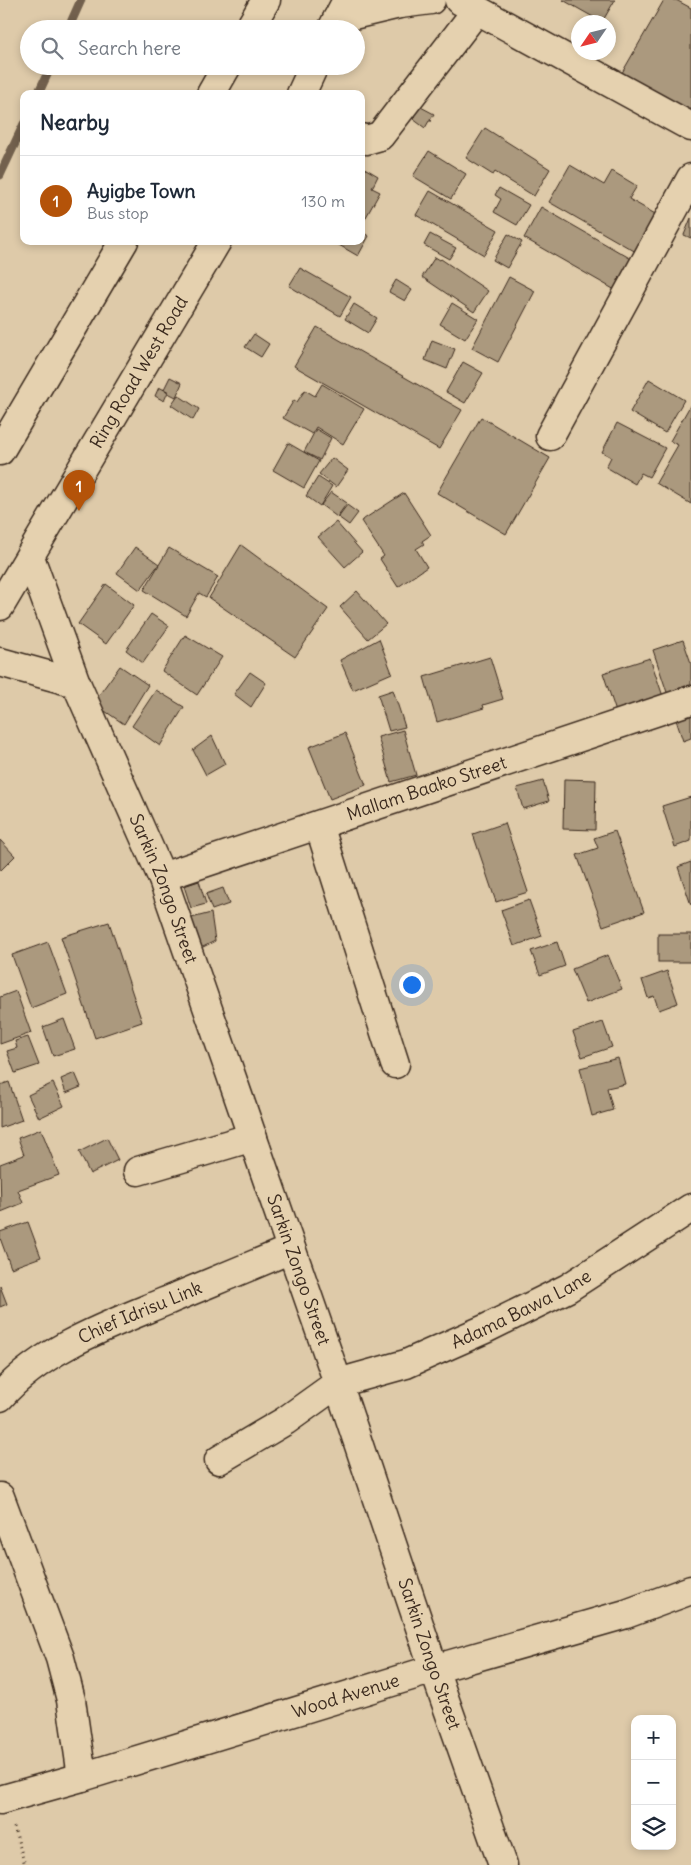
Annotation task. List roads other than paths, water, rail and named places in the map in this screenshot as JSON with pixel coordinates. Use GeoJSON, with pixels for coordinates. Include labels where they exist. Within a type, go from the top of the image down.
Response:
{"type":"FeatureCollection","features":[{"type":"Feature","properties":{"kind":"street"},"geometry":{"type":"LineString","coordinates":[[254,20],[266,0]]}},
{"type":"Feature","properties":{"kind":"street"},"geometry":{"type":"LineString","coordinates":[[339,16],[431,0]]}},
{"type":"Feature","properties":{"kind":"street"},"geometry":{"type":"LineString","coordinates":[[365,140],[380,136],[468,5],[691,128]]}},
{"type":"Feature","properties":{"kind":"street"},"geometry":{"type":"LineString","coordinates":[[212,90],[222,75]]}},
{"type":"Feature","properties":{"kind":"street"},"geometry":{"type":"LineString","coordinates":[[303,90],[310,75]]}},
{"type":"Feature","properties":{"kind":"street"},"geometry":{"type":"LineString","coordinates":[[550,436],[691,178]]}},
{"type":"Feature","properties":{"kind":"street"},"geometry":{"type":"LineString","coordinates":[[0,452],[122,245]]}},
{"type":"Feature","properties":{"kind":"street","name":"Ring Road West Road"},"geometry":{"type":"LineString","coordinates":[[0,606],[215,245]]}},
{"type":"Feature","properties":{"kind":"street","name":"Sarkin Zongo Street"},"geometry":{"type":"LineString","coordinates":[[30,557],[76,684],[162,876],[503,1865]]}},
{"type":"Feature","properties":{"kind":"street"},"geometry":{"type":"LineString","coordinates":[[0,662],[76,684]]}},
{"type":"Feature","properties":{"kind":"street","name":"Mallam Baako Street"},"geometry":{"type":"LineString","coordinates":[[162,876],[691,700]]}},
{"type":"Feature","properties":{"kind":"street"},"geometry":{"type":"LineString","coordinates":[[318,825],[395,1064]]}},
{"type":"Feature","properties":{"kind":"street"},"geometry":{"type":"LineString","coordinates":[[138,1171],[252,1137]]}},
{"type":"Feature","properties":{"kind":"street","name":"Adama Bawa Lane"},"geometry":{"type":"LineString","coordinates":[[338,1383],[406,1364],[486,1329],[568,1288],[691,1208]]}},
{"type":"Feature","properties":{"kind":"street","name":"Chief Idrisu Link"},"geometry":{"type":"LineString","coordinates":[[0,1397],[12,1383],[42,1359],[109,1325],[291,1249]]}},
{"type":"Feature","properties":{"kind":"street"},"geometry":{"type":"LineString","coordinates":[[219,1460],[285,1421],[338,1383]]}},
{"type":"Feature","properties":{"kind":"street"},"geometry":{"type":"LineString","coordinates":[[0,1497],[60,1658],[70,1700],[82,1777]]}},
{"type":"Feature","properties":{"kind":"street","name":"Wood Avenue"},"geometry":{"type":"LineString","coordinates":[[3,1799],[82,1777],[434,1669],[626,1614],[691,1590]]}},
{"type":"Feature","properties":{"kind":"waterway"},"geometry":{"type":"LineString","coordinates":[[72,20],[81,0]]}},
{"type":"Feature","properties":{"kind":"waterway"},"geometry":{"type":"LineString","coordinates":[[40,90],[47,75]]}},
{"type":"Feature","properties":{"kind":"waterway"},"geometry":{"type":"LineString","coordinates":[[0,175],[20,132]]}},
{"type":"Feature","properties":{"kind":"place","name":"Ayigbe Town"},"geometry":{"type":"Point","coordinates":[79,511]}}]}
